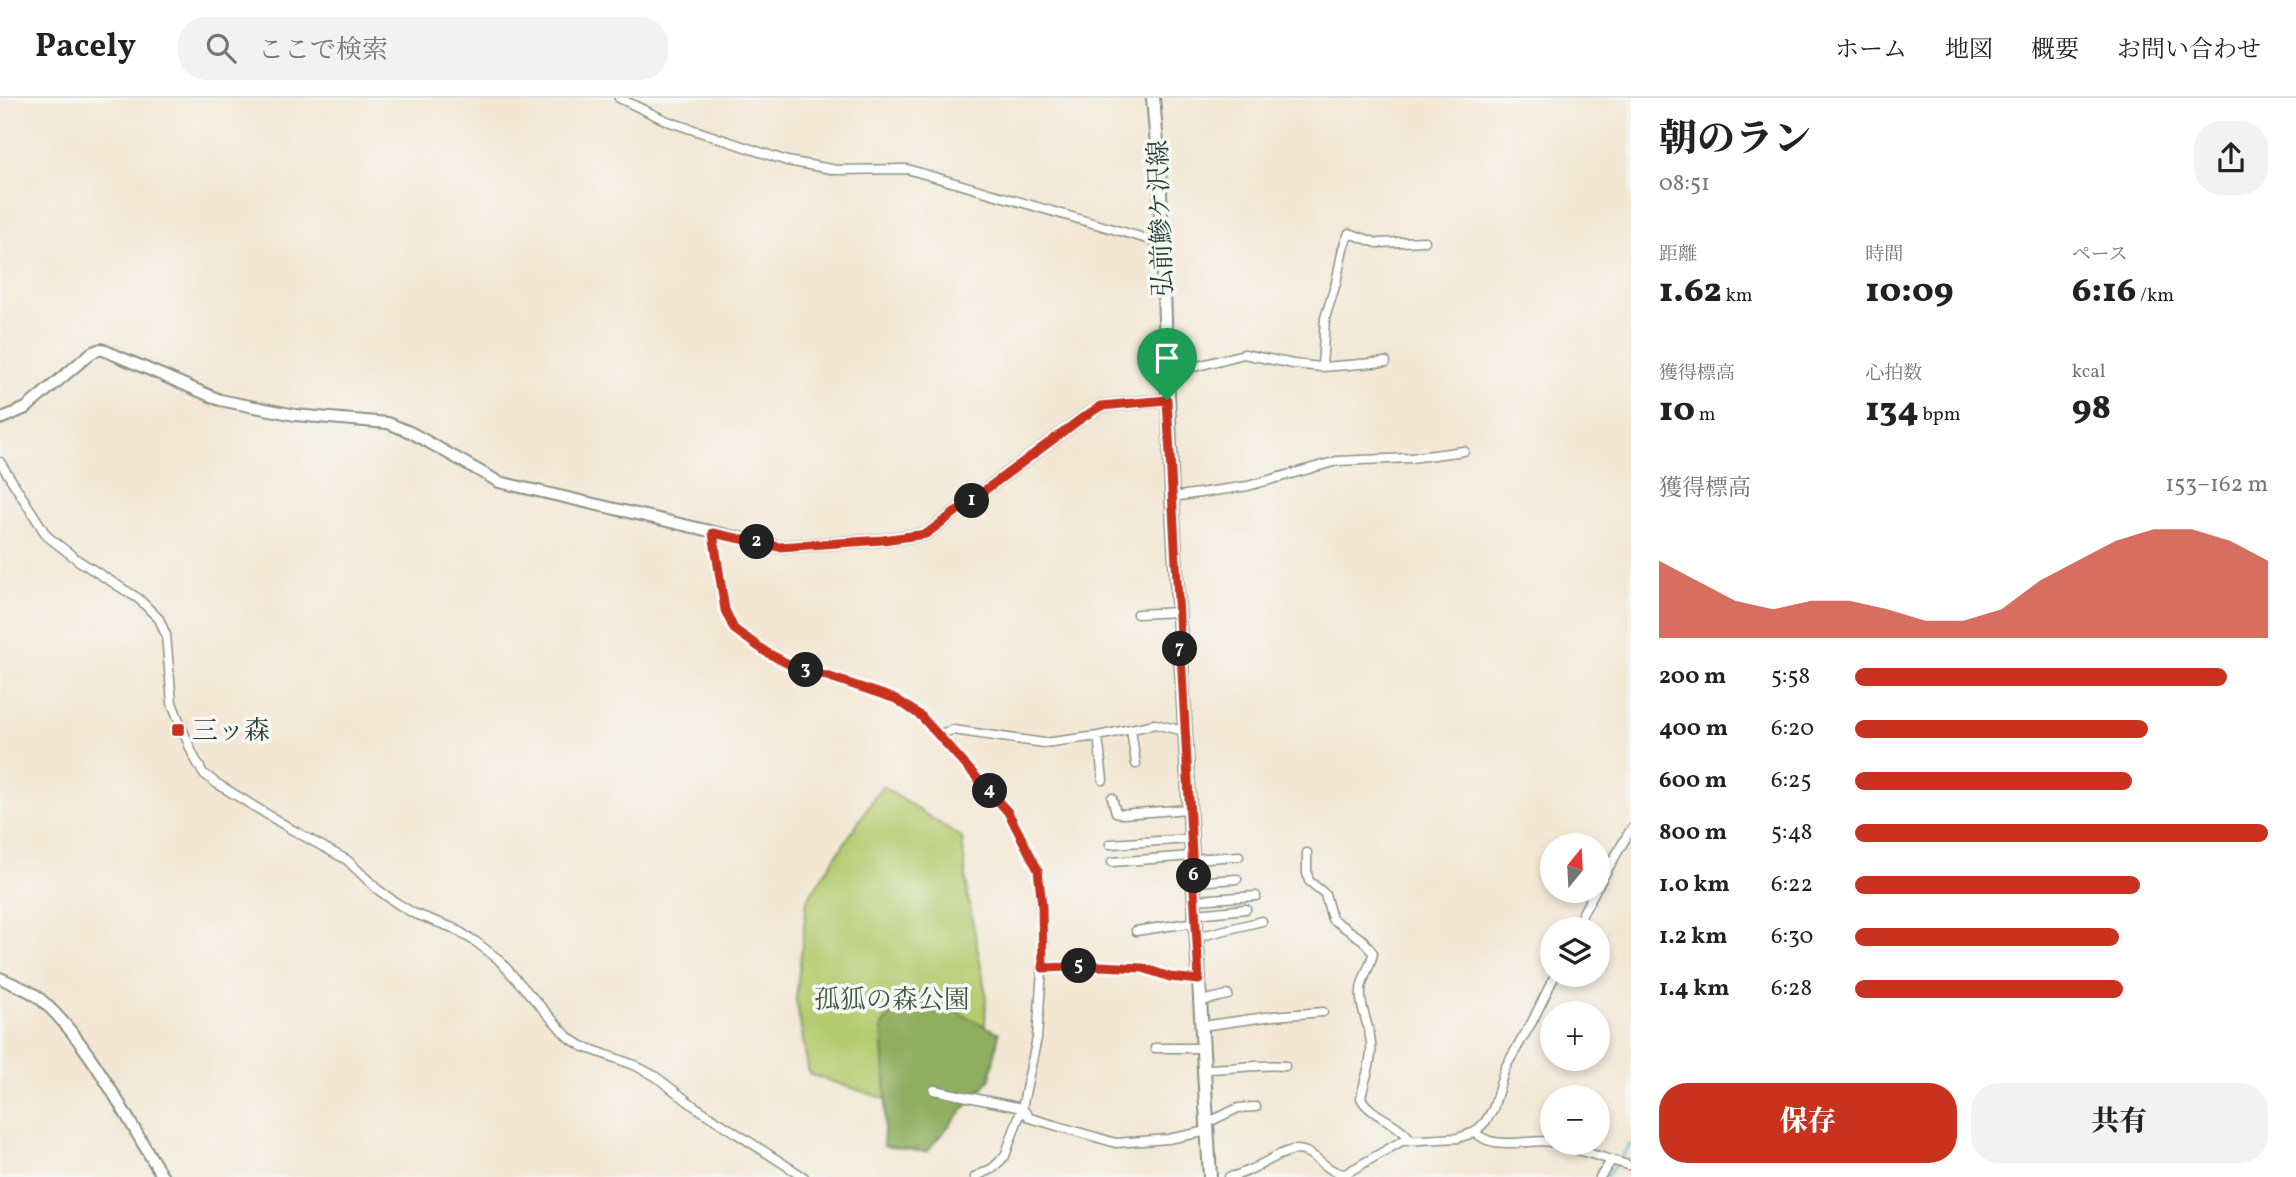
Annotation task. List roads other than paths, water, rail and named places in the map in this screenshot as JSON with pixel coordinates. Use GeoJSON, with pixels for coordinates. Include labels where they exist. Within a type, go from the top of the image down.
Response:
{"type":"FeatureCollection","features":[{"type":"Feature","properties":{"kind":"main road","name":"弘前鰺ケ沢線"},"geometry":{"type":"LineString","coordinates":[[1153,98],[1159,167],[1167,400],[1184,731],[1210,1177]]}},
{"type":"Feature","properties":{"kind":"street"},"geometry":{"type":"LineString","coordinates":[[619,98],[667,121],[786,161],[837,170],[907,169],[1161,243]]}},
{"type":"Feature","properties":{"kind":"street"},"geometry":{"type":"LineString","coordinates":[[1322,367],[1325,318],[1349,233],[1377,243],[1425,241]]}},
{"type":"Feature","properties":{"kind":"street"},"geometry":{"type":"LineString","coordinates":[[0,419],[26,408],[91,353],[101,349],[220,400],[295,415],[388,423],[412,433],[499,482],[779,547],[883,540],[926,534],[1101,406],[1167,400]]}},
{"type":"Feature","properties":{"kind":"street"},"geometry":{"type":"LineString","coordinates":[[1167,374],[1244,354],[1322,367],[1386,362]]}},
{"type":"Feature","properties":{"kind":"street"},"geometry":{"type":"LineString","coordinates":[[1172,497],[1248,486],[1337,461],[1411,458],[1464,451]]}},
{"type":"Feature","properties":{"kind":"street"},"geometry":{"type":"LineString","coordinates":[[0,462],[47,536],[79,561],[123,587],[159,619],[166,635],[172,703],[203,773],[291,829],[347,860],[370,883],[395,902],[413,913],[453,928],[498,958],[568,1037],[582,1046],[634,1065],[655,1076],[694,1107],[804,1177]]}},
{"type":"Feature","properties":{"kind":"street"},"geometry":{"type":"LineString","coordinates":[[713,533],[725,610],[734,629],[766,652],[794,667],[896,699],[921,716],[1008,812],[1038,870],[1042,905],[1043,968],[1037,1038],[1022,1108],[1005,1156],[993,1168],[975,1177]]}},
{"type":"Feature","properties":{"kind":"street"},"geometry":{"type":"LineString","coordinates":[[1137,614],[1178,612]]}},
{"type":"Feature","properties":{"kind":"street"},"geometry":{"type":"LineString","coordinates":[[939,734],[953,730],[1044,743],[1098,736],[1155,724],[1184,731]]}},
{"type":"Feature","properties":{"kind":"street"},"geometry":{"type":"LineString","coordinates":[[1131,730],[1136,764]]}},
{"type":"Feature","properties":{"kind":"street"},"geometry":{"type":"LineString","coordinates":[[1098,736],[1103,780]]}},
{"type":"Feature","properties":{"kind":"street"},"geometry":{"type":"LineString","coordinates":[[1112,798],[1116,812],[1122,814],[1189,809]]}},
{"type":"Feature","properties":{"kind":"street"},"geometry":{"type":"LineString","coordinates":[[1610,866],[1631,830]]}},
{"type":"Feature","properties":{"kind":"street"},"geometry":{"type":"LineString","coordinates":[[1110,844],[1191,839]]}},
{"type":"Feature","properties":{"kind":"street"},"geometry":{"type":"LineString","coordinates":[[1307,853],[1309,881],[1325,894],[1332,919],[1363,940],[1373,953],[1361,988],[1372,1053],[1361,1098],[1371,1110],[1403,1129],[1411,1140]]}},
{"type":"Feature","properties":{"kind":"street"},"geometry":{"type":"LineString","coordinates":[[1112,862],[1239,856]]}},
{"type":"Feature","properties":{"kind":"street"},"geometry":{"type":"LineString","coordinates":[[1194,882],[1237,879]]}},
{"type":"Feature","properties":{"kind":"street"},"geometry":{"type":"LineString","coordinates":[[1195,900],[1256,896]]}},
{"type":"Feature","properties":{"kind":"street"},"geometry":{"type":"LineString","coordinates":[[1136,931],[1246,909]]}},
{"type":"Feature","properties":{"kind":"street"},"geometry":{"type":"LineString","coordinates":[[1197,937],[1262,921]]}},
{"type":"Feature","properties":{"kind":"street"},"geometry":{"type":"LineString","coordinates":[[1043,968],[1143,968],[1170,977],[1199,980]]}},
{"type":"Feature","properties":{"kind":"street"},"geometry":{"type":"LineString","coordinates":[[0,978],[36,995],[54,1013],[85,1051],[163,1177]]}},
{"type":"Feature","properties":{"kind":"street"},"geometry":{"type":"LineString","coordinates":[[1229,1177],[1294,1150],[1306,1151],[1335,1173],[1348,1176],[1394,1144],[1411,1140],[1458,1138],[1475,1132],[1493,1109],[1505,1068],[1549,987]]}},
{"type":"Feature","properties":{"kind":"street"},"geometry":{"type":"LineString","coordinates":[[1200,1001],[1228,995]]}},
{"type":"Feature","properties":{"kind":"street"},"geometry":{"type":"LineString","coordinates":[[1202,1026],[1322,1012]]}},
{"type":"Feature","properties":{"kind":"street"},"geometry":{"type":"LineString","coordinates":[[1155,1048],[1203,1048]]}},
{"type":"Feature","properties":{"kind":"street"},"geometry":{"type":"LineString","coordinates":[[1204,1069],[1265,1064],[1286,1066]]}},
{"type":"Feature","properties":{"kind":"street"},"geometry":{"type":"LineString","coordinates":[[934,1090],[1022,1108],[1030,1118],[1116,1143],[1168,1139],[1207,1127],[1238,1108],[1256,1107]]}},
{"type":"Feature","properties":{"kind":"street"},"geometry":{"type":"LineString","coordinates":[[1475,1132],[1480,1137],[1505,1143],[1540,1140]]}},
{"type":"Feature","properties":{"kind":"street"},"geometry":{"type":"LineString","coordinates":[[1596,1155],[1631,1166]]}},
{"type":"Feature","properties":{"kind":"street"},"geometry":{"type":"LineString","coordinates":[[1600,1177],[1616,1161]]}},
{"type":"Feature","properties":{"kind":"waterway"},"geometry":{"type":"LineString","coordinates":[[1606,1177],[1631,1144]]}},
{"type":"Feature","properties":{"kind":"place","name":"三ッ森"},"geometry":{"type":"Point","coordinates":[178,730]}},
{"type":"Feature","properties":{"kind":"park label","name":"孤狐の森公園"},"geometry":{"type":"Point","coordinates":[892,999]}}]}
